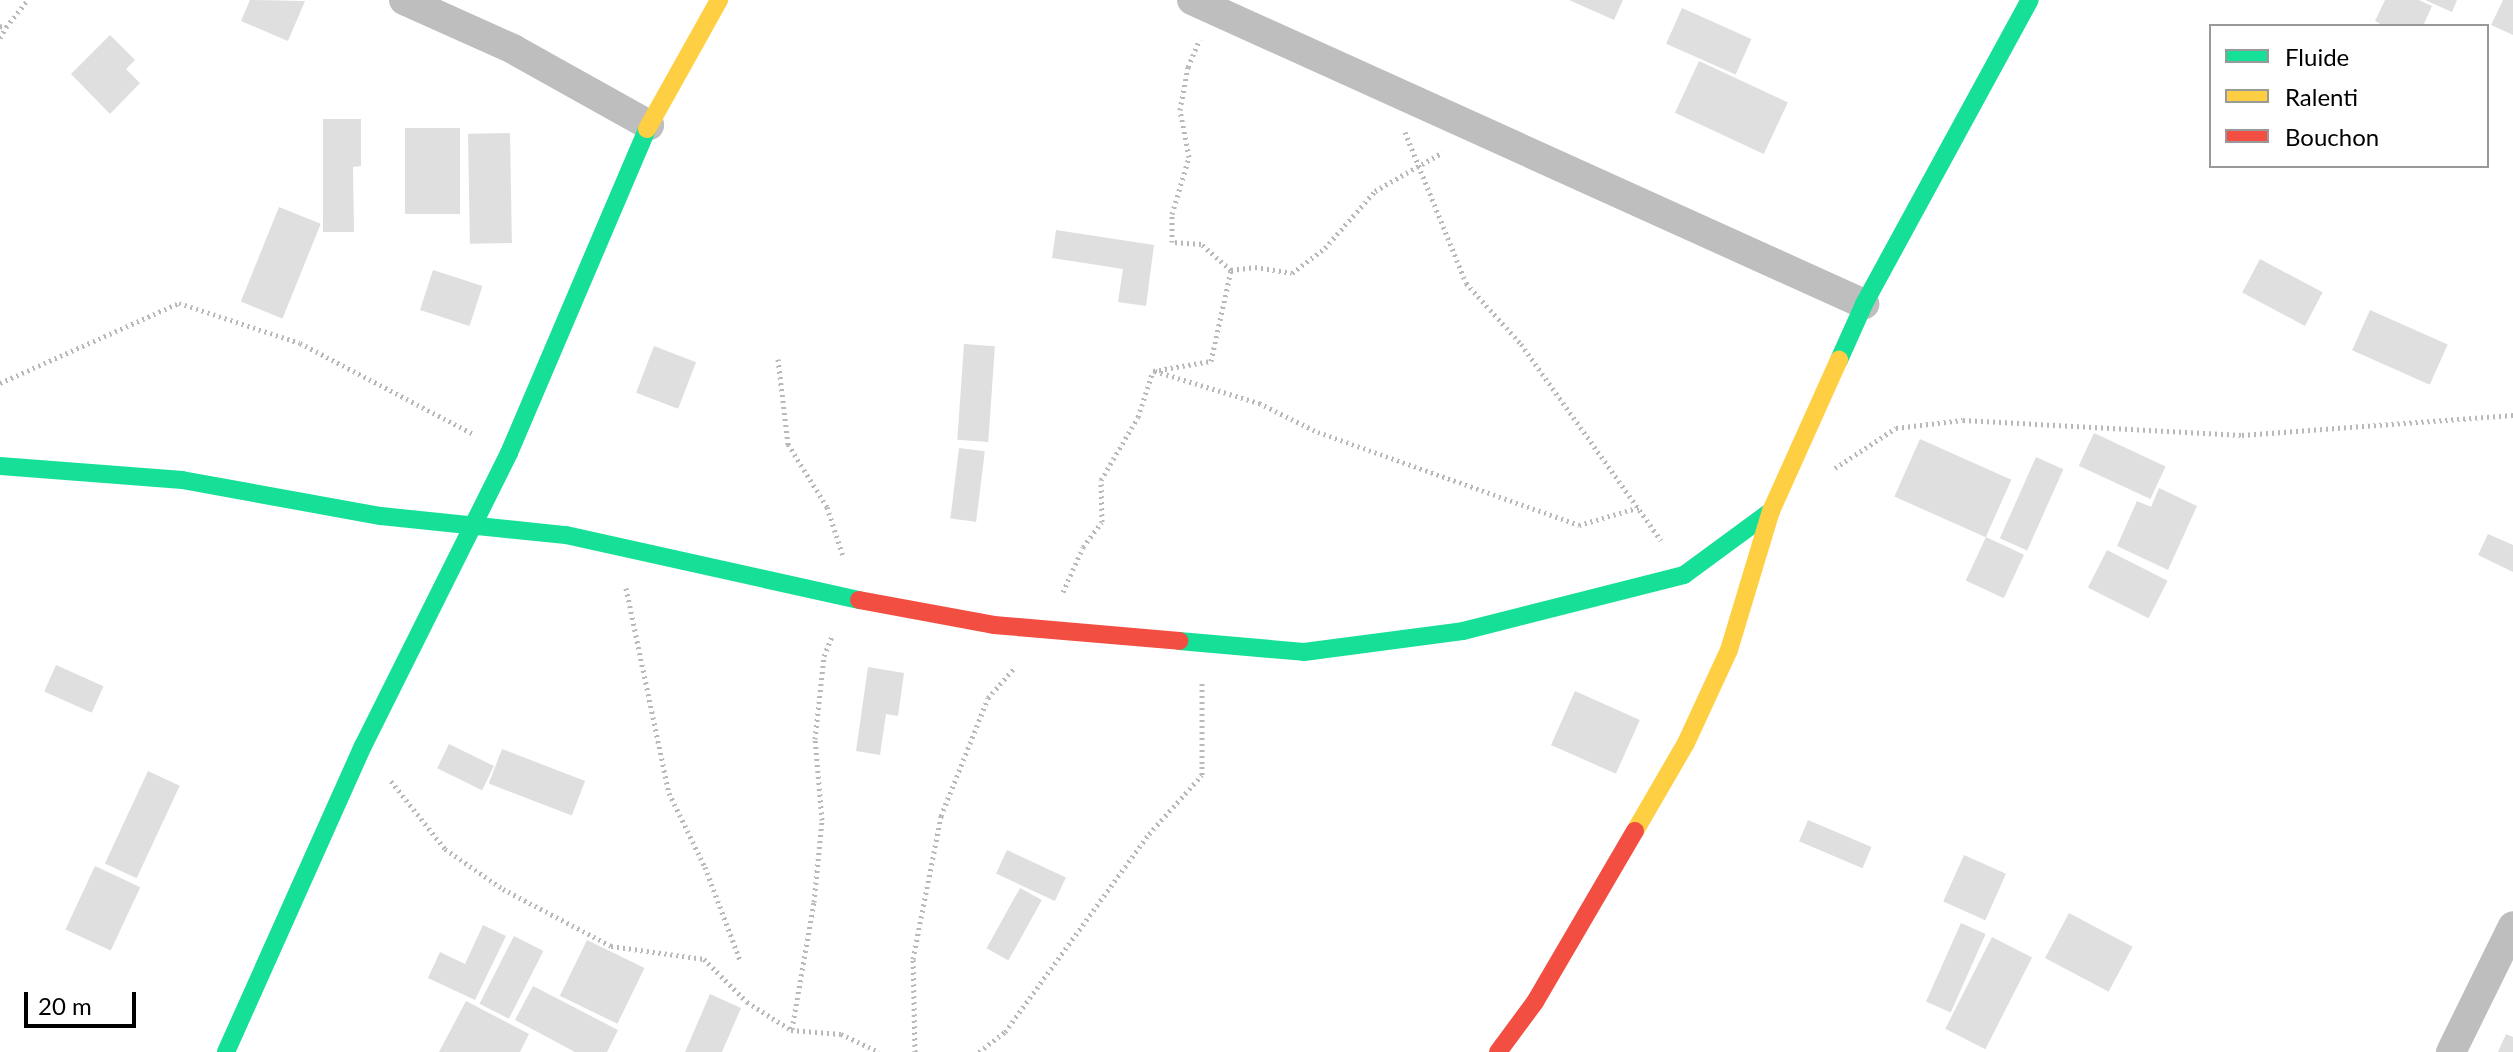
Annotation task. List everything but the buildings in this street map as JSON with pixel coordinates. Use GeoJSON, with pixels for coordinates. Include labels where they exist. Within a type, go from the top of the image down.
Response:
{"type":"FeatureCollection","features":[{"type":"Feature","properties":{"kind":"street"},"geometry":{"type":"LineString","coordinates":[[404,0],[513,49],[649,125]]}},
{"type":"Feature","properties":{"kind":"street"},"geometry":{"type":"LineString","coordinates":[[226,1052],[363,746],[509,453],[649,125],[719,0]]}},
{"type":"Feature","properties":{"kind":"street"},"geometry":{"type":"LineString","coordinates":[[1498,1052],[1543,988],[1686,743],[1729,650],[1771,511],[1864,304],[2028,0]]}},
{"type":"Feature","properties":{"kind":"street"},"geometry":{"type":"LineString","coordinates":[[1203,4],[1864,304]]}},
{"type":"Feature","properties":{"kind":"street"},"geometry":{"type":"LineString","coordinates":[[0,466],[182,480],[471,529],[566,535],[848,598],[1046,631],[1304,652],[1463,631],[1684,575],[1771,511]]}},
{"type":"Feature","properties":{"kind":"street"},"geometry":{"type":"LineString","coordinates":[[2451,1052],[2513,926]]}},
{"type":"Feature","properties":{"kind":"path"},"geometry":{"type":"LineString","coordinates":[[0,38],[3,27],[28,0]]}},
{"type":"Feature","properties":{"kind":"path"},"geometry":{"type":"LineString","coordinates":[[1203,4],[1180,110],[1189,157],[1172,214],[1172,242],[1201,244],[1231,270],[1255,267],[1292,273],[1325,248],[1375,191],[1445,150],[1468,125]]}},
{"type":"Feature","properties":{"kind":"path"},"geometry":{"type":"LineString","coordinates":[[1395,121],[1405,133],[1466,283],[1521,344],[1640,507],[1684,575]]}},
{"type":"Feature","properties":{"kind":"path"},"geometry":{"type":"LineString","coordinates":[[1153,371],[1211,361],[1231,270]]}},
{"type":"Feature","properties":{"kind":"path"},"geometry":{"type":"LineString","coordinates":[[0,383],[179,303],[300,343],[509,453]]}},
{"type":"Feature","properties":{"kind":"path"},"geometry":{"type":"LineString","coordinates":[[778,359],[788,444],[827,507],[849,574],[871,602]]}},
{"type":"Feature","properties":{"kind":"path"},"geometry":{"type":"LineString","coordinates":[[1153,371],[1259,403],[1318,432],[1579,525],[1640,507]]}},
{"type":"Feature","properties":{"kind":"path"},"geometry":{"type":"LineString","coordinates":[[915,1052],[913,959],[941,816],[988,698],[1046,631],[1083,547],[1102,522],[1101,480],[1138,417],[1153,371]]}},
{"type":"Feature","properties":{"kind":"path"},"geometry":{"type":"LineString","coordinates":[[1821,478],[1896,428],[1963,420],[2242,435],[2513,415]]}},
{"type":"Feature","properties":{"kind":"path"},"geometry":{"type":"LineString","coordinates":[[617,546],[669,793],[705,867],[740,960]]}},
{"type":"Feature","properties":{"kind":"path"},"geometry":{"type":"LineString","coordinates":[[791,1030],[814,902],[822,820],[815,739],[824,656],[848,598]]}},
{"type":"Feature","properties":{"kind":"path"},"geometry":{"type":"LineString","coordinates":[[979,1052],[1005,1032],[1149,834],[1202,775],[1198,645]]}},
{"type":"Feature","properties":{"kind":"path"},"geometry":{"type":"LineString","coordinates":[[363,746],[445,849],[503,889],[611,946],[704,959],[747,1002],[791,1030],[841,1034],[879,1052]]}},
{"type":"Feature","properties":{"kind":"traffic: fast"},"geometry":{"type":"LineString","coordinates":[[1839,360],[1864,304],[2030,0]]}},
{"type":"Feature","properties":{"kind":"traffic: fast"},"geometry":{"type":"LineString","coordinates":[[226,1052],[363,746],[509,453],[647,129]]}},
{"type":"Feature","properties":{"kind":"traffic: fast"},"geometry":{"type":"LineString","coordinates":[[0,466],[182,480],[381,516],[566,535],[859,600]]}},
{"type":"Feature","properties":{"kind":"traffic: fast"},"geometry":{"type":"LineString","coordinates":[[1179,641],[1304,652],[1463,631],[1684,575],[1771,511]]}},
{"type":"Feature","properties":{"kind":"traffic: slow"},"geometry":{"type":"LineString","coordinates":[[647,129],[719,0]]}},
{"type":"Feature","properties":{"kind":"traffic: slow"},"geometry":{"type":"LineString","coordinates":[[1635,831],[1686,743],[1729,650],[1771,511],[1839,360]]}},
{"type":"Feature","properties":{"kind":"traffic: jam"},"geometry":{"type":"LineString","coordinates":[[859,600],[994,625],[1179,641]]}},
{"type":"Feature","properties":{"kind":"traffic: jam"},"geometry":{"type":"LineString","coordinates":[[1498,1052],[1535,1002],[1635,831]]}}]}
